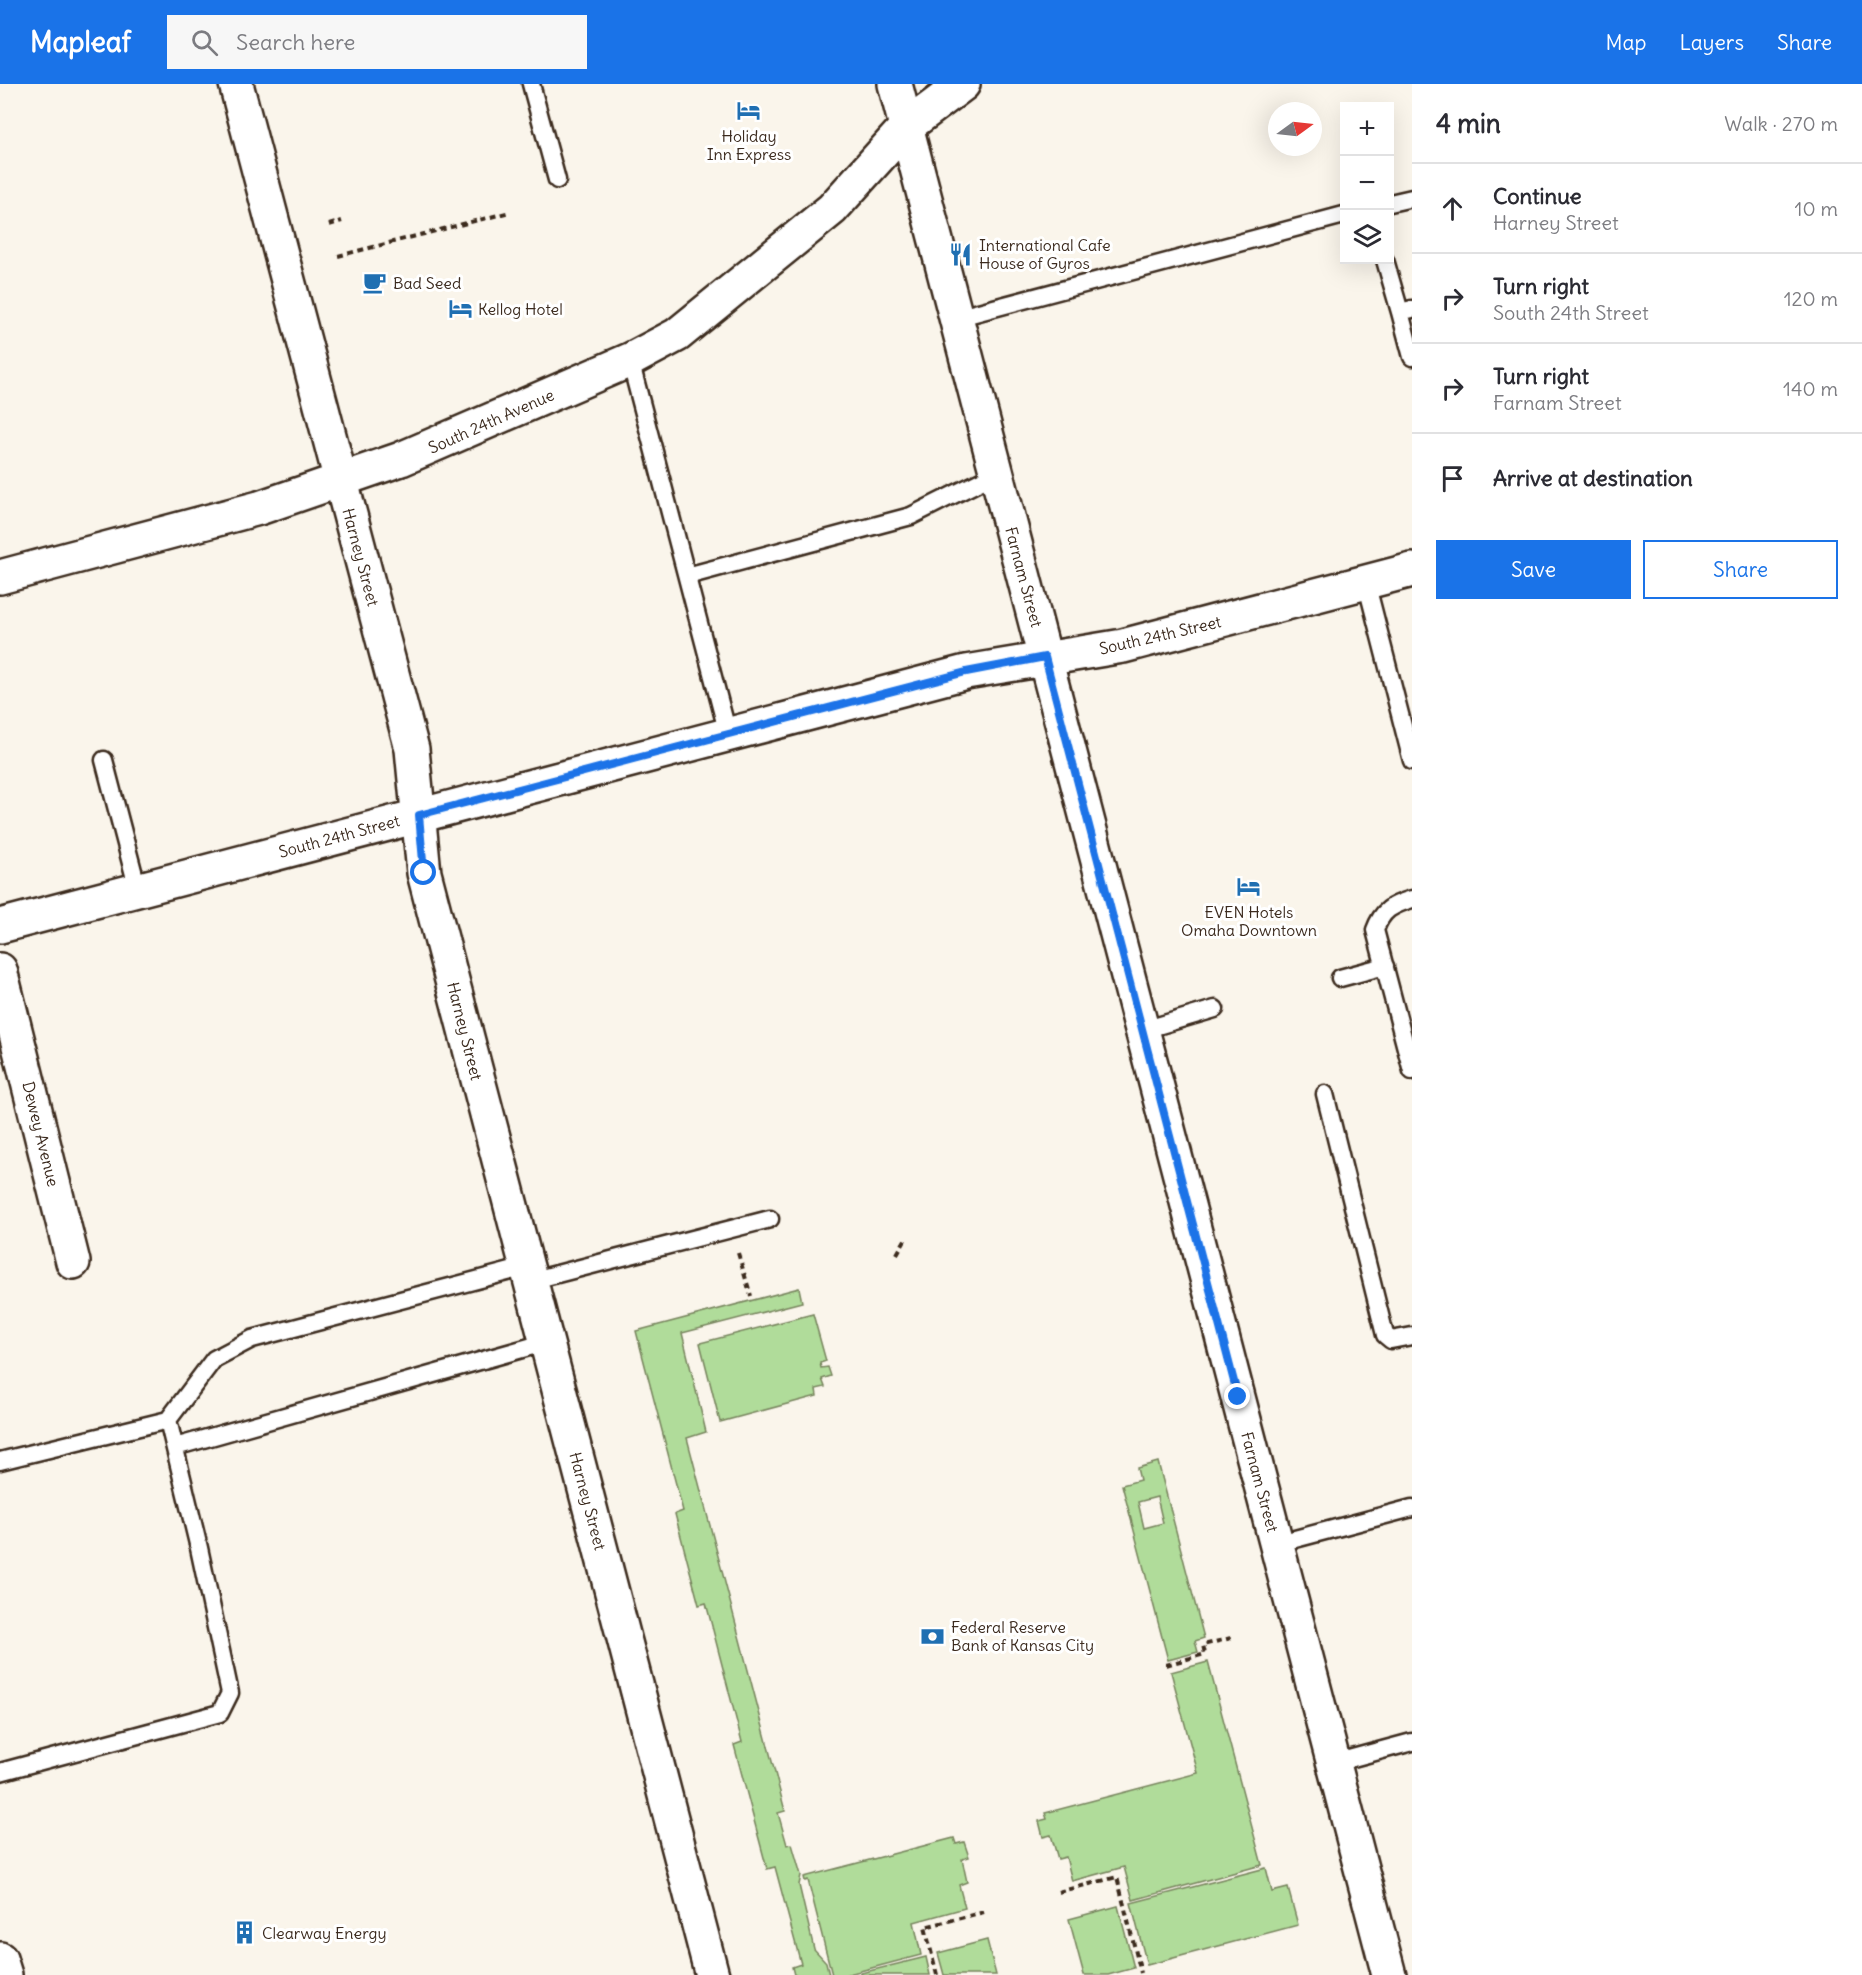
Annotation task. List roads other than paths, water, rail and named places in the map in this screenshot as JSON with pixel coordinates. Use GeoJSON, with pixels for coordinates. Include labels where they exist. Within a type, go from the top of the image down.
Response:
{"type":"FeatureCollection","features":[{"type":"Feature","properties":{"kind":"main road","name":"Harney Street"},"geometry":{"type":"LineString","coordinates":[[236,84],[412,749],[424,873],[712,1975]]}},
{"type":"Feature","properties":{"kind":"main road","name":"Farnam Street"},"geometry":{"type":"LineString","coordinates":[[895,84],[1140,1031],[1334,1763],[1385,1974]]}},
{"type":"Feature","properties":{"kind":"main road","name":"South 24th Avenue"},"geometry":{"type":"LineString","coordinates":[[0,577],[259,508],[440,444],[630,360],[677,335],[832,209],[906,127],[963,84]]}},
{"type":"Feature","properties":{"kind":"main road","name":"South 24th Street"},"geometry":{"type":"LineString","coordinates":[[0,926],[966,672],[1045,657],[1123,646],[1412,570]]}},
{"type":"Feature","properties":{"kind":"main road","name":"Dewey Avenue"},"geometry":{"type":"LineString","coordinates":[[0,970],[9,1044],[73,1262]]}},
{"type":"Feature","properties":{"kind":"main road"},"geometry":{"type":"LineString","coordinates":[[0,1959],[5,1975]]}},
{"type":"Feature","properties":{"kind":"lane"},"geometry":{"type":"LineString","coordinates":[[531,84],[557,180]]}},
{"type":"Feature","properties":{"kind":"lane"},"geometry":{"type":"LineString","coordinates":[[1394,202],[1412,198]]}},
{"type":"Feature","properties":{"kind":"lane"},"geometry":{"type":"LineString","coordinates":[[956,318],[1340,216]]}},
{"type":"Feature","properties":{"kind":"lane"},"geometry":{"type":"LineString","coordinates":[[1387,264],[1406,310],[1412,357]]}},
{"type":"Feature","properties":{"kind":"lane"},"geometry":{"type":"LineString","coordinates":[[630,360],[729,734]]}},
{"type":"Feature","properties":{"kind":"lane"},"geometry":{"type":"LineString","coordinates":[[687,576],[911,516],[997,473]]}},
{"type":"Feature","properties":{"kind":"lane"},"geometry":{"type":"LineString","coordinates":[[1366,582],[1412,761]]}},
{"type":"Feature","properties":{"kind":"lane"},"geometry":{"type":"LineString","coordinates":[[104,760],[138,890]]}},
{"type":"Feature","properties":{"kind":"lane"},"geometry":{"type":"LineString","coordinates":[[1412,899],[1388,907],[1381,915],[1375,930],[1412,1071]]}},
{"type":"Feature","properties":{"kind":"lane"},"geometry":{"type":"LineString","coordinates":[[1340,978],[1385,966]]}},
{"type":"Feature","properties":{"kind":"lane"},"geometry":{"type":"LineString","coordinates":[[1140,1031],[1215,1010]]}},
{"type":"Feature","properties":{"kind":"lane"},"geometry":{"type":"LineString","coordinates":[[1325,1094],[1385,1335],[1391,1340],[1412,1336]]}},
{"type":"Feature","properties":{"kind":"lane"},"geometry":{"type":"LineString","coordinates":[[0,1461],[168,1420],[214,1359],[252,1339],[770,1219]]}},
{"type":"Feature","properties":{"kind":"lane"},"geometry":{"type":"LineString","coordinates":[[175,1447],[546,1342]]}},
{"type":"Feature","properties":{"kind":"lane"},"geometry":{"type":"LineString","coordinates":[[0,1772],[220,1713],[227,1702],[230,1693],[168,1420]]}},
{"type":"Feature","properties":{"kind":"lane"},"geometry":{"type":"LineString","coordinates":[[1276,1544],[1412,1508]]}},
{"type":"Feature","properties":{"kind":"lane"},"geometry":{"type":"LineString","coordinates":[[1334,1763],[1412,1742]]}},
{"type":"Feature","properties":{"kind":"place","name":"Holiday Inn Express"},"geometry":{"type":"Point","coordinates":[749,111]}},
{"type":"Feature","properties":{"kind":"place","name":"International Cafe House of Gyros"},"geometry":{"type":"Point","coordinates":[961,254]}},
{"type":"Feature","properties":{"kind":"place","name":"Bad Seed"},"geometry":{"type":"Point","coordinates":[375,283]}},
{"type":"Feature","properties":{"kind":"place","name":"Kellog Hotel"},"geometry":{"type":"Point","coordinates":[460,309]}},
{"type":"Feature","properties":{"kind":"place","name":"EVEN Hotels Omaha Downtown"},"geometry":{"type":"Point","coordinates":[1249,887]}},
{"type":"Feature","properties":{"kind":"place","name":"Federal Reserve Bank of Kansas City"},"geometry":{"type":"Point","coordinates":[933,1636]}},
{"type":"Feature","properties":{"kind":"place","name":"Clearway Energy"},"geometry":{"type":"Point","coordinates":[244,1933]}}]}
